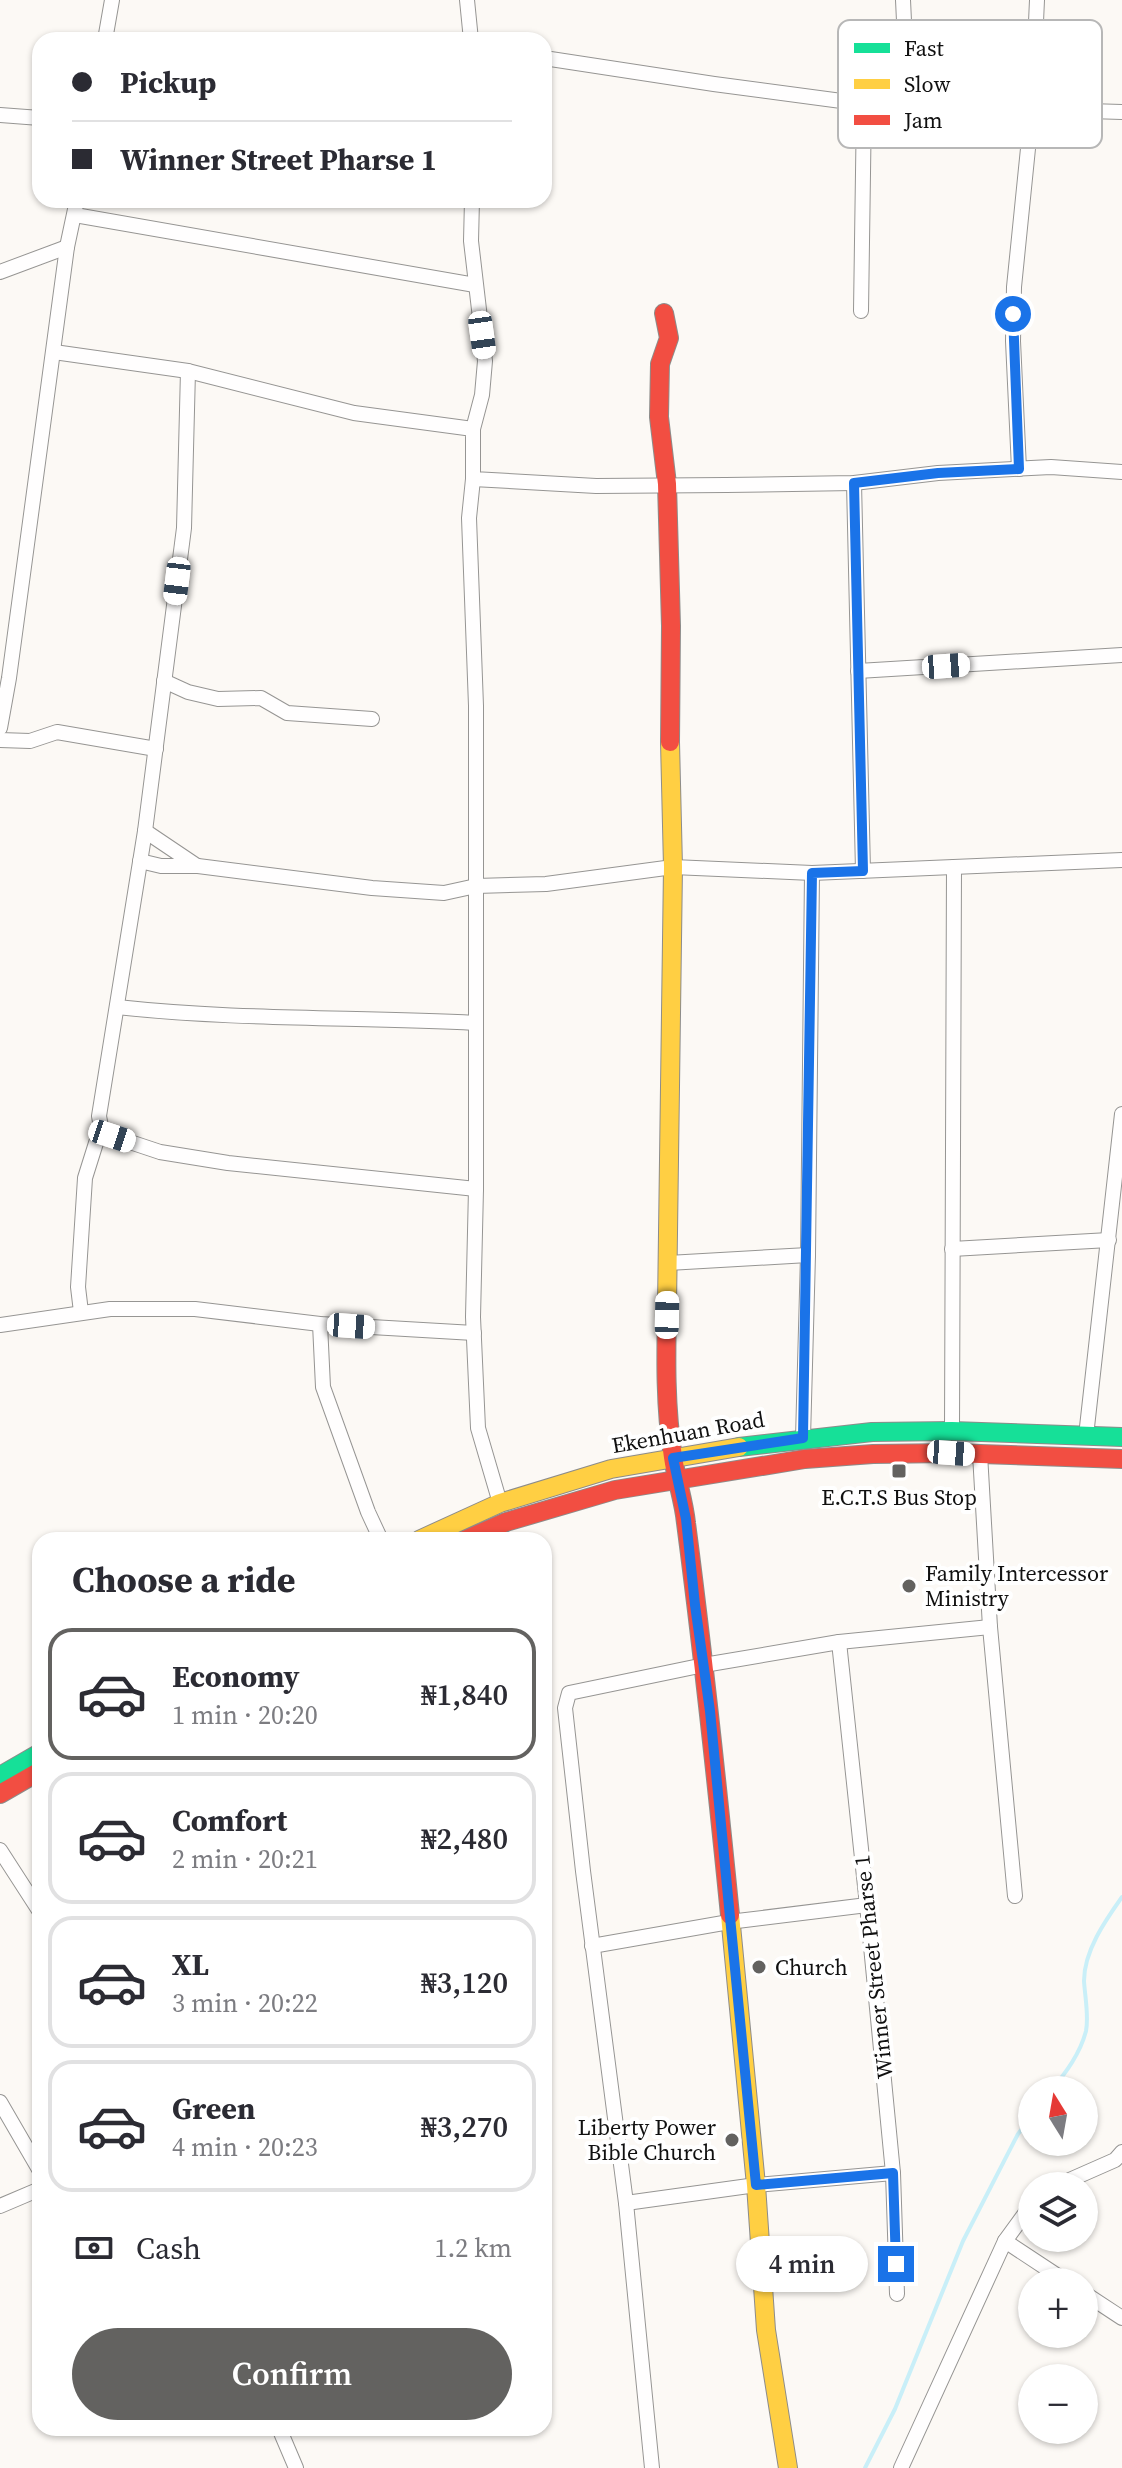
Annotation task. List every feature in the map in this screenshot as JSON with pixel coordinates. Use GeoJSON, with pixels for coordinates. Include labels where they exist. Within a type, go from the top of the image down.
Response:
{"type":"FeatureCollection","features":[{"type":"Feature","properties":{"kind":"street"},"geometry":{"type":"LineString","coordinates":[[106,32],[112,0]]}},
{"type":"Feature","properties":{"kind":"street"},"geometry":{"type":"LineString","coordinates":[[467,0],[470,32]]}},
{"type":"Feature","properties":{"kind":"street"},"geometry":{"type":"LineString","coordinates":[[903,0],[904,20]]}},
{"type":"Feature","properties":{"kind":"street"},"geometry":{"type":"LineString","coordinates":[[1036,20],[1037,0]]}},
{"type":"Feature","properties":{"kind":"street"},"geometry":{"type":"LineString","coordinates":[[108,23],[112,32]]}},
{"type":"Feature","properties":{"kind":"street"},"geometry":{"type":"LineString","coordinates":[[552,59],[838,100]]}},
{"type":"Feature","properties":{"kind":"street"},"geometry":{"type":"LineString","coordinates":[[1102,111],[1122,112]]}},
{"type":"Feature","properties":{"kind":"street"},"geometry":{"type":"LineString","coordinates":[[0,115],[32,117]]}},
{"type":"Feature","properties":{"kind":"street"},"geometry":{"type":"LineString","coordinates":[[861,311],[863,148]]}},
{"type":"Feature","properties":{"kind":"street"},"geometry":{"type":"LineString","coordinates":[[1019,469],[1013,341],[1014,287],[1028,148]]}},
{"type":"Feature","properties":{"kind":"street"},"geometry":{"type":"LineString","coordinates":[[0,728],[67,247],[76,208]]}},
{"type":"Feature","properties":{"kind":"street"},"geometry":{"type":"LineString","coordinates":[[81,208],[475,285]]}},
{"type":"Feature","properties":{"kind":"street"},"geometry":{"type":"LineString","coordinates":[[472,208],[471,241],[485,361],[482,395],[473,429],[469,518],[476,706],[474,1333],[478,1428],[500,1503]]}},
{"type":"Feature","properties":{"kind":"street"},"geometry":{"type":"LineString","coordinates":[[0,272],[67,247]]}},
{"type":"Feature","properties":{"kind":"street"},"geometry":{"type":"LineString","coordinates":[[664,313],[669,338],[660,364],[659,417],[667,484],[673,867],[666,1394],[673,1458],[686,1519],[704,1665],[756,2185],[766,2330],[788,2468]]}},
{"type":"Feature","properties":{"kind":"street"},"geometry":{"type":"LineString","coordinates":[[54,352],[188,371],[354,413],[473,429]]}},
{"type":"Feature","properties":{"kind":"street"},"geometry":{"type":"LineString","coordinates":[[81,1312],[78,1287],[85,1178],[101,1127],[99,1116],[145,831],[184,528],[188,371]]}},
{"type":"Feature","properties":{"kind":"street"},"geometry":{"type":"LineString","coordinates":[[473,479],[596,486],[854,483],[938,473],[1051,467],[1122,472]]}},
{"type":"Feature","properties":{"kind":"street"},"geometry":{"type":"LineString","coordinates":[[854,483],[863,871]]}},
{"type":"Feature","properties":{"kind":"street"},"geometry":{"type":"LineString","coordinates":[[858,671],[1122,655]]}},
{"type":"Feature","properties":{"kind":"street"},"geometry":{"type":"LineString","coordinates":[[164,681],[188,692],[218,699],[261,698],[287,713],[372,719]]}},
{"type":"Feature","properties":{"kind":"street"},"geometry":{"type":"LineString","coordinates":[[0,740],[30,741],[57,732],[156,749]]}},
{"type":"Feature","properties":{"kind":"street"},"geometry":{"type":"LineString","coordinates":[[145,831],[198,866]]}},
{"type":"Feature","properties":{"kind":"street"},"geometry":{"type":"LineString","coordinates":[[140,861],[161,866],[198,866],[372,888],[444,893],[476,886],[546,884],[673,867],[812,873],[1122,860]]}},
{"type":"Feature","properties":{"kind":"street"},"geometry":{"type":"LineString","coordinates":[[952,1431],[954,867]]}},
{"type":"Feature","properties":{"kind":"street"},"geometry":{"type":"LineString","coordinates":[[803,1438],[812,873]]}},
{"type":"Feature","properties":{"kind":"street"},"geometry":{"type":"LineString","coordinates":[[117,1007],[193,1015],[475,1023]]}},
{"type":"Feature","properties":{"kind":"street"},"geometry":{"type":"LineString","coordinates":[[1086,1436],[1122,1114]]}},
{"type":"Feature","properties":{"kind":"street"},"geometry":{"type":"LineString","coordinates":[[101,1127],[112,1136],[160,1152],[201,1159],[476,1189]]}},
{"type":"Feature","properties":{"kind":"street"},"geometry":{"type":"LineString","coordinates":[[952,1249],[1109,1240]]}},
{"type":"Feature","properties":{"kind":"street"},"geometry":{"type":"LineString","coordinates":[[668,1263],[808,1255]]}},
{"type":"Feature","properties":{"kind":"street"},"geometry":{"type":"LineString","coordinates":[[0,1325],[110,1309],[195,1309],[320,1324],[474,1333]]}},
{"type":"Feature","properties":{"kind":"street"},"geometry":{"type":"LineString","coordinates":[[320,1324],[323,1387],[377,1532]]}},
{"type":"Feature","properties":{"kind":"street","name":"Ekenhuan Road"},"geometry":{"type":"LineString","coordinates":[[437,1532],[500,1503],[611,1469],[803,1438],[872,1432],[952,1431],[1122,1437]]}},
{"type":"Feature","properties":{"kind":"street","name":"Ekenhuan Road"},"geometry":{"type":"LineString","coordinates":[[483,1532],[506,1522],[615,1490],[805,1459],[873,1454],[980,1454],[1122,1459]]}},
{"type":"Feature","properties":{"kind":"street"},"geometry":{"type":"LineString","coordinates":[[980,1454],[990,1627],[1015,1896]]}},
{"type":"Feature","properties":{"kind":"street"},"geometry":{"type":"LineString","coordinates":[[652,2468],[626,2203],[565,1708],[569,1693],[704,1665],[839,1642],[990,1627]]}},
{"type":"Feature","properties":{"kind":"street","name":"Winner Street Pharse 1"},"geometry":{"type":"LineString","coordinates":[[839,1642],[893,2173],[897,2294]]}},
{"type":"Feature","properties":{"kind":"street"},"geometry":{"type":"LineString","coordinates":[[0,1776],[32,1758]]}},
{"type":"Feature","properties":{"kind":"street"},"geometry":{"type":"LineString","coordinates":[[0,1794],[32,1776]]}},
{"type":"Feature","properties":{"kind":"street"},"geometry":{"type":"LineString","coordinates":[[0,1850],[32,1900]]}},
{"type":"Feature","properties":{"kind":"street"},"geometry":{"type":"LineString","coordinates":[[592,1946],[729,1922],[867,1905]]}},
{"type":"Feature","properties":{"kind":"street"},"geometry":{"type":"LineString","coordinates":[[0,2102],[32,2157]]}},
{"type":"Feature","properties":{"kind":"street"},"geometry":{"type":"LineString","coordinates":[[1088,2172],[1115,2160],[1122,2152]]}},
{"type":"Feature","properties":{"kind":"street"},"geometry":{"type":"LineString","coordinates":[[626,2203],[756,2185],[893,2173]]}},
{"type":"Feature","properties":{"kind":"street"},"geometry":{"type":"LineString","coordinates":[[0,2206],[32,2192]]}},
{"type":"Feature","properties":{"kind":"street"},"geometry":{"type":"LineString","coordinates":[[901,2468],[1005,2241],[1018,2223]]}},
{"type":"Feature","properties":{"kind":"street"},"geometry":{"type":"LineString","coordinates":[[1005,2241],[1046,2268]]}},
{"type":"Feature","properties":{"kind":"street"},"geometry":{"type":"LineString","coordinates":[[1098,2302],[1122,2318]]}},
{"type":"Feature","properties":{"kind":"street"},"geometry":{"type":"LineString","coordinates":[[282,2436],[296,2468]]}},
{"type":"Feature","properties":{"kind":"waterway"},"geometry":{"type":"LineString","coordinates":[[1062,2076],[1080,2047],[1087,2025],[1084,1981],[1088,1959],[1103,1926],[1122,1897]]}},
{"type":"Feature","properties":{"kind":"waterway"},"geometry":{"type":"LineString","coordinates":[[865,2468],[895,2409],[963,2241],[1018,2134]]}},
{"type":"Feature","properties":{"kind":"traffic: fast"},"geometry":{"type":"LineString","coordinates":[[739,1447],[872,1432],[952,1431],[1122,1437]]}},
{"type":"Feature","properties":{"kind":"traffic: fast"},"geometry":{"type":"LineString","coordinates":[[0,1776],[32,1758]]}},
{"type":"Feature","properties":{"kind":"traffic: slow"},"geometry":{"type":"LineString","coordinates":[[667,1306],[673,867],[670,742]]}},
{"type":"Feature","properties":{"kind":"traffic: slow"},"geometry":{"type":"LineString","coordinates":[[437,1532],[500,1503],[611,1469],[739,1447]]}},
{"type":"Feature","properties":{"kind":"traffic: slow"},"geometry":{"type":"LineString","coordinates":[[730,1915],[756,2185],[766,2330],[788,2468]]}},
{"type":"Feature","properties":{"kind":"traffic: jam"},"geometry":{"type":"LineString","coordinates":[[664,313],[669,338],[660,364],[659,417],[667,484],[670,742]]}},
{"type":"Feature","properties":{"kind":"traffic: jam"},"geometry":{"type":"LineString","coordinates":[[667,1306],[670,1438],[685,1515],[730,1915]]}},
{"type":"Feature","properties":{"kind":"traffic: jam"},"geometry":{"type":"LineString","coordinates":[[483,1532],[506,1522],[615,1490],[805,1459],[951,1453],[1122,1459]]}},
{"type":"Feature","properties":{"kind":"traffic: jam"},"geometry":{"type":"LineString","coordinates":[[0,1794],[32,1776]]}},
{"type":"Feature","properties":{"kind":"place","name":"E.C.T.S Bus Stop"},"geometry":{"type":"Point","coordinates":[899,1471]}},
{"type":"Feature","properties":{"kind":"place","name":"Family Intercessor Ministry"},"geometry":{"type":"Point","coordinates":[909,1586]}},
{"type":"Feature","properties":{"kind":"place","name":"Church"},"geometry":{"type":"Point","coordinates":[759,1967]}},
{"type":"Feature","properties":{"kind":"place","name":"Liberty Power Bible Church"},"geometry":{"type":"Point","coordinates":[732,2140]}},
{"type":"Feature","properties":{"kind":"route"},"geometry":{"type":"LineString","coordinates":[[896,2264],[893,2173],[756,2185],[710,1711],[686,1519],[673,1458],[803,1438],[812,873],[863,871],[854,483],[938,473],[1019,469],[1013,314]]}}]}
